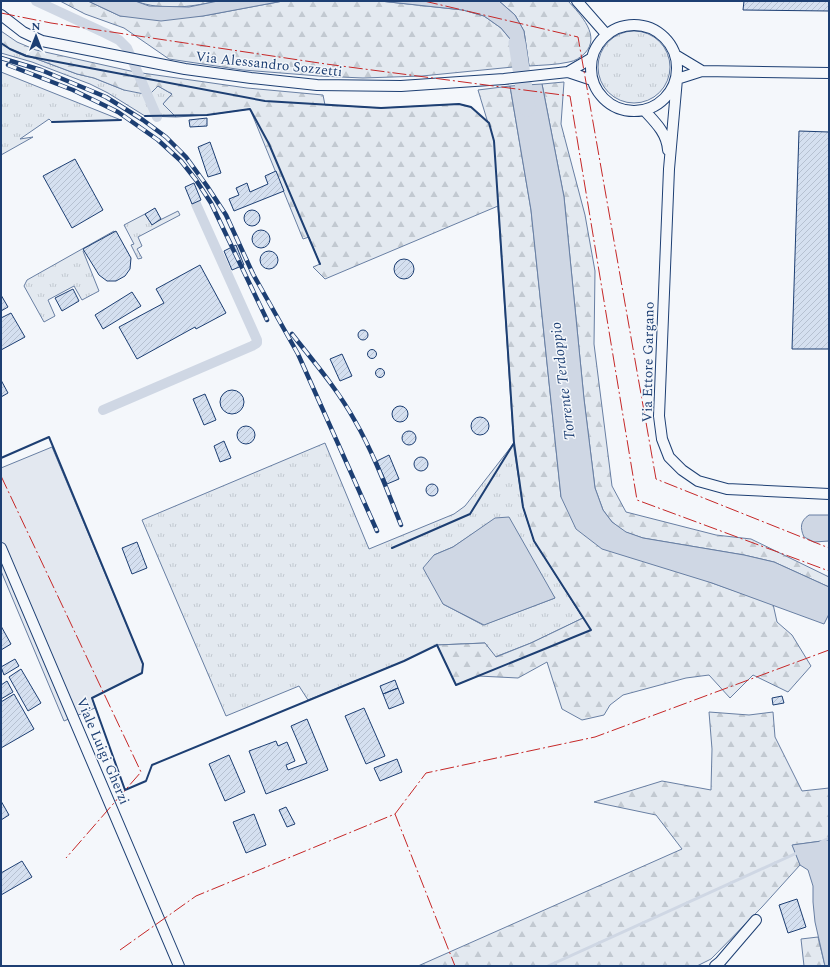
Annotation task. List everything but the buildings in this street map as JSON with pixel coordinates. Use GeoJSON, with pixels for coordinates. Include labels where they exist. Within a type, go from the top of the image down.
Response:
{"type":"FeatureCollection","features":[{"type":"Feature","properties":{"kind":"street"},"geometry":{"type":"LineString","coordinates":[[577,1],[606,34]]}},
{"type":"Feature","properties":{"kind":"street","name":"Via Alessandro Sozzetti"},"geometry":{"type":"LineString","coordinates":[[1,15],[23,32],[42,41],[186,69],[317,85],[401,86],[555,74],[568,72],[592,58]]}},
{"type":"Feature","properties":{"kind":"street"},"geometry":{"type":"LineString","coordinates":[[638,24],[650,27],[662,34],[671,44],[677,56],[677,80],[672,90],[665,100],[644,110],[629,111],[614,107],[602,98],[592,80],[592,58],[597,45],[606,34],[616,28],[626,25],[638,24]]}},
{"type":"Feature","properties":{"kind":"street"},"geometry":{"type":"LineString","coordinates":[[677,56],[702,71]]}},
{"type":"Feature","properties":{"kind":"street"},"geometry":{"type":"LineString","coordinates":[[677,80],[702,71],[829,74]]}},
{"type":"Feature","properties":{"kind":"street","name":"Via Alessandro Sozzetti"},"geometry":{"type":"LineString","coordinates":[[568,72],[592,80]]}},
{"type":"Feature","properties":{"kind":"street","name":"Via Ettore Gargano"},"geometry":{"type":"LineString","coordinates":[[677,80],[669,169],[658,416],[662,439],[669,457],[682,470],[698,482],[727,489],[829,494]]}},
{"type":"Feature","properties":{"kind":"street","name":"Via Ettore Gargano"},"geometry":{"type":"LineString","coordinates":[[644,110],[660,127],[668,142],[669,169]]}},
{"type":"Feature","properties":{"kind":"street","name":"Viale Luigi Gherzi"},"geometry":{"type":"LineString","coordinates":[[1,548],[179,966]]}},
{"type":"Feature","properties":{"kind":"street"},"geometry":{"type":"LineString","coordinates":[[715,966],[756,920]]}},
{"type":"Feature","properties":{"kind":"green space"},"geometry":{"type":"Polygon","coordinates":[[[60,1],[88,1],[120,16],[203,16],[283,1],[380,1],[463,10],[484,16],[501,28],[511,40],[513,67],[422,76],[363,78],[243,70],[169,59],[124,28],[85,14],[60,1]]]}},
{"type":"Feature","properties":{"kind":"green space"},"geometry":{"type":"Polygon","coordinates":[[[135,1],[218,1],[197,5],[166,7],[135,1]]]}},
{"type":"Feature","properties":{"kind":"green space"},"geometry":{"type":"Polygon","coordinates":[[[499,1],[568,1],[587,26],[591,40],[589,46],[583,55],[573,61],[559,64],[529,66],[524,31],[515,15],[499,1]]]}},
{"type":"Feature","properties":{"kind":"green space"},"geometry":{"type":"Polygon","coordinates":[[[1,31],[17,42],[36,50],[135,72],[247,88],[323,95],[325,105],[381,108],[459,104],[471,107],[488,123],[478,90],[510,86],[531,210],[561,497],[712,583],[773,604],[777,622],[792,635],[811,666],[788,692],[753,675],[730,698],[709,675],[686,678],[623,695],[610,705],[604,715],[582,720],[562,709],[547,662],[518,678],[478,676],[456,685],[437,645],[485,643],[496,657],[531,643],[583,618],[534,541],[523,507],[514,449],[498,206],[325,279],[313,267],[320,264],[309,237],[303,239],[250,109],[207,115],[176,117],[163,104],[172,94],[158,86],[149,95],[124,90],[94,78],[77,74],[10,49],[1,43],[1,31]]]}},
{"type":"Feature","properties":{"kind":"green space"},"geometry":{"type":"Polygon","coordinates":[[[634,31],[654,37],[664,47],[670,67],[664,87],[654,97],[634,103],[614,97],[604,87],[598,67],[604,47],[614,37],[634,31]]]}},
{"type":"Feature","properties":{"kind":"green space"},"geometry":{"type":"Polygon","coordinates":[[[1,43],[10,49],[124,90],[158,86],[172,94],[163,104],[176,117],[145,116],[108,93],[90,84],[32,62],[1,53],[1,43]]]}},
{"type":"Feature","properties":{"kind":"green space"},"geometry":{"type":"Polygon","coordinates":[[[1,72],[121,120],[52,122],[49,119],[20,139],[33,137],[1,155],[1,72]]]}},
{"type":"Feature","properties":{"kind":"green space"},"geometry":{"type":"Polygon","coordinates":[[[564,82],[561,124],[585,215],[595,271],[594,344],[612,486],[626,512],[716,535],[751,539],[829,577],[829,587],[774,562],[744,555],[643,538],[625,532],[612,522],[603,510],[595,488],[584,399],[564,197],[542,84],[564,82]]]}},
{"type":"Feature","properties":{"kind":"green space"},"geometry":{"type":"Polygon","coordinates":[[[178,211],[180,215],[138,237],[142,246],[137,249],[142,258],[138,259],[131,245],[134,244],[124,225],[145,214],[152,224],[178,211]]]}},
{"type":"Feature","properties":{"kind":"green space"},"geometry":{"type":"Polygon","coordinates":[[[114,231],[115,232],[83,251],[99,291],[82,300],[74,286],[48,300],[55,316],[44,322],[24,286],[27,280],[114,231]]]}},
{"type":"Feature","properties":{"kind":"green space"},"geometry":{"type":"Polygon","coordinates":[[[325,443],[369,549],[454,514],[465,506],[514,443],[523,507],[534,541],[583,618],[531,643],[495,657],[485,643],[437,645],[404,661],[308,700],[299,686],[226,716],[142,520],[325,443]],[[495,519],[453,547],[434,555],[443,604],[483,625],[555,598],[495,519]]]}},
{"type":"Feature","properties":{"kind":"green space"},"geometry":{"type":"Polygon","coordinates":[[[709,712],[749,715],[773,712],[775,737],[802,791],[829,788],[829,840],[793,845],[800,865],[762,907],[711,959],[697,966],[418,966],[682,849],[656,815],[594,802],[662,781],[711,790],[712,749],[709,712]]]}},
{"type":"Feature","properties":{"kind":"green space"},"geometry":{"type":"Polygon","coordinates":[[[818,937],[825,966],[804,966],[801,939],[818,937]]]}},
{"type":"Feature","properties":{"kind":"shaded area"},"geometry":{"type":"Polygon","coordinates":[[[52,447],[143,664],[142,673],[92,698],[95,708],[64,721],[1,571],[1,468],[52,447]]]}},
{"type":"Feature","properties":{"kind":"water"},"geometry":{"type":"Polygon","coordinates":[[[88,1],[135,1],[149,6],[189,7],[218,1],[283,1],[203,16],[161,21],[120,16],[88,1]]]}},
{"type":"Feature","properties":{"kind":"water"},"geometry":{"type":"Polygon","coordinates":[[[380,1],[499,1],[515,15],[524,31],[529,66],[513,67],[511,40],[501,28],[484,16],[463,10],[380,1]]]}},
{"type":"Feature","properties":{"kind":"water"},"geometry":{"type":"Polygon","coordinates":[[[542,84],[564,197],[584,399],[595,488],[603,510],[612,522],[626,532],[643,538],[744,555],[774,562],[829,587],[829,614],[824,624],[712,583],[602,549],[576,529],[561,497],[531,210],[510,86],[542,84]]]}},
{"type":"Feature","properties":{"kind":"water"},"geometry":{"type":"Polygon","coordinates":[[[809,515],[829,515],[829,541],[814,542],[804,537],[802,522],[809,515]]]}},
{"type":"Feature","properties":{"kind":"water"},"geometry":{"type":"Polygon","coordinates":[[[509,517],[555,598],[484,625],[443,604],[423,568],[434,555],[453,547],[495,518],[509,517]]]}},
{"type":"Feature","properties":{"kind":"water"},"geometry":{"type":"Polygon","coordinates":[[[829,840],[829,966],[825,966],[815,922],[813,886],[808,870],[800,865],[792,845],[829,840]]]}},
{"type":"Feature","properties":{"kind":"waterway"},"geometry":{"type":"LineString","coordinates":[[36,1],[119,40],[127,48],[157,117]]}},
{"type":"Feature","properties":{"kind":"waterway","name":"Torrente Terdoppio"},"geometry":{"type":"LineString","coordinates":[[517,43],[527,108]]}},
{"type":"Feature","properties":{"kind":"waterway"},"geometry":{"type":"LineString","coordinates":[[103,410],[257,343],[257,340],[196,204]]}},
{"type":"Feature","properties":{"kind":"waterway"},"geometry":{"type":"LineString","coordinates":[[821,842],[829,838]]}},
{"type":"Feature","properties":{"kind":"waterway"},"geometry":{"type":"LineString","coordinates":[[548,966],[799,852]]}},
{"type":"Feature","properties":{"kind":"railway"},"geometry":{"type":"LineString","coordinates":[[1,58],[41,70],[106,97],[143,120],[166,137],[186,157],[226,215],[253,274],[298,354],[377,531]]}},
{"type":"Feature","properties":{"kind":"railway"},"geometry":{"type":"LineString","coordinates":[[8,65],[73,90],[118,112],[158,140],[181,161],[211,203],[267,320]]}},
{"type":"Feature","properties":{"kind":"railway"},"geometry":{"type":"LineString","coordinates":[[292,334],[333,387],[355,421],[374,459],[401,525]]}},
{"type":"Feature","properties":{"kind":"wall"},"geometry":{"type":"LineString","coordinates":[[1,43],[26,56],[265,101],[381,108],[459,104],[471,107],[489,123],[494,141],[514,443],[523,507],[534,541],[591,630],[456,685],[437,645],[404,661],[152,765],[146,781],[125,790],[92,698],[142,673],[143,664],[49,437],[1,458]]}},
{"type":"Feature","properties":{"kind":"wall"},"geometry":{"type":"LineString","coordinates":[[145,116],[207,115],[250,109],[269,144],[320,264]]}},
{"type":"Feature","properties":{"kind":"wall"},"geometry":{"type":"LineString","coordinates":[[52,122],[121,120]]}},
{"type":"Feature","properties":{"kind":"wall"},"geometry":{"type":"LineString","coordinates":[[392,548],[470,514],[514,443]]}},
{"type":"Feature","properties":{"kind":"power"},"geometry":{"type":"LineString","coordinates":[[424,1],[578,37],[656,479],[829,548]]}},
{"type":"Feature","properties":{"kind":"power"},"geometry":{"type":"LineString","coordinates":[[1,13],[51,23],[326,64],[570,96],[637,500],[829,571]]}},
{"type":"Feature","properties":{"kind":"power"},"geometry":{"type":"LineString","coordinates":[[1,476],[141,772],[66,858]]}},
{"type":"Feature","properties":{"kind":"power"},"geometry":{"type":"LineString","coordinates":[[395,814],[426,773],[595,737],[829,650]]}},
{"type":"Feature","properties":{"kind":"power"},"geometry":{"type":"LineString","coordinates":[[120,950],[196,896],[395,814],[455,966]]}}]}
